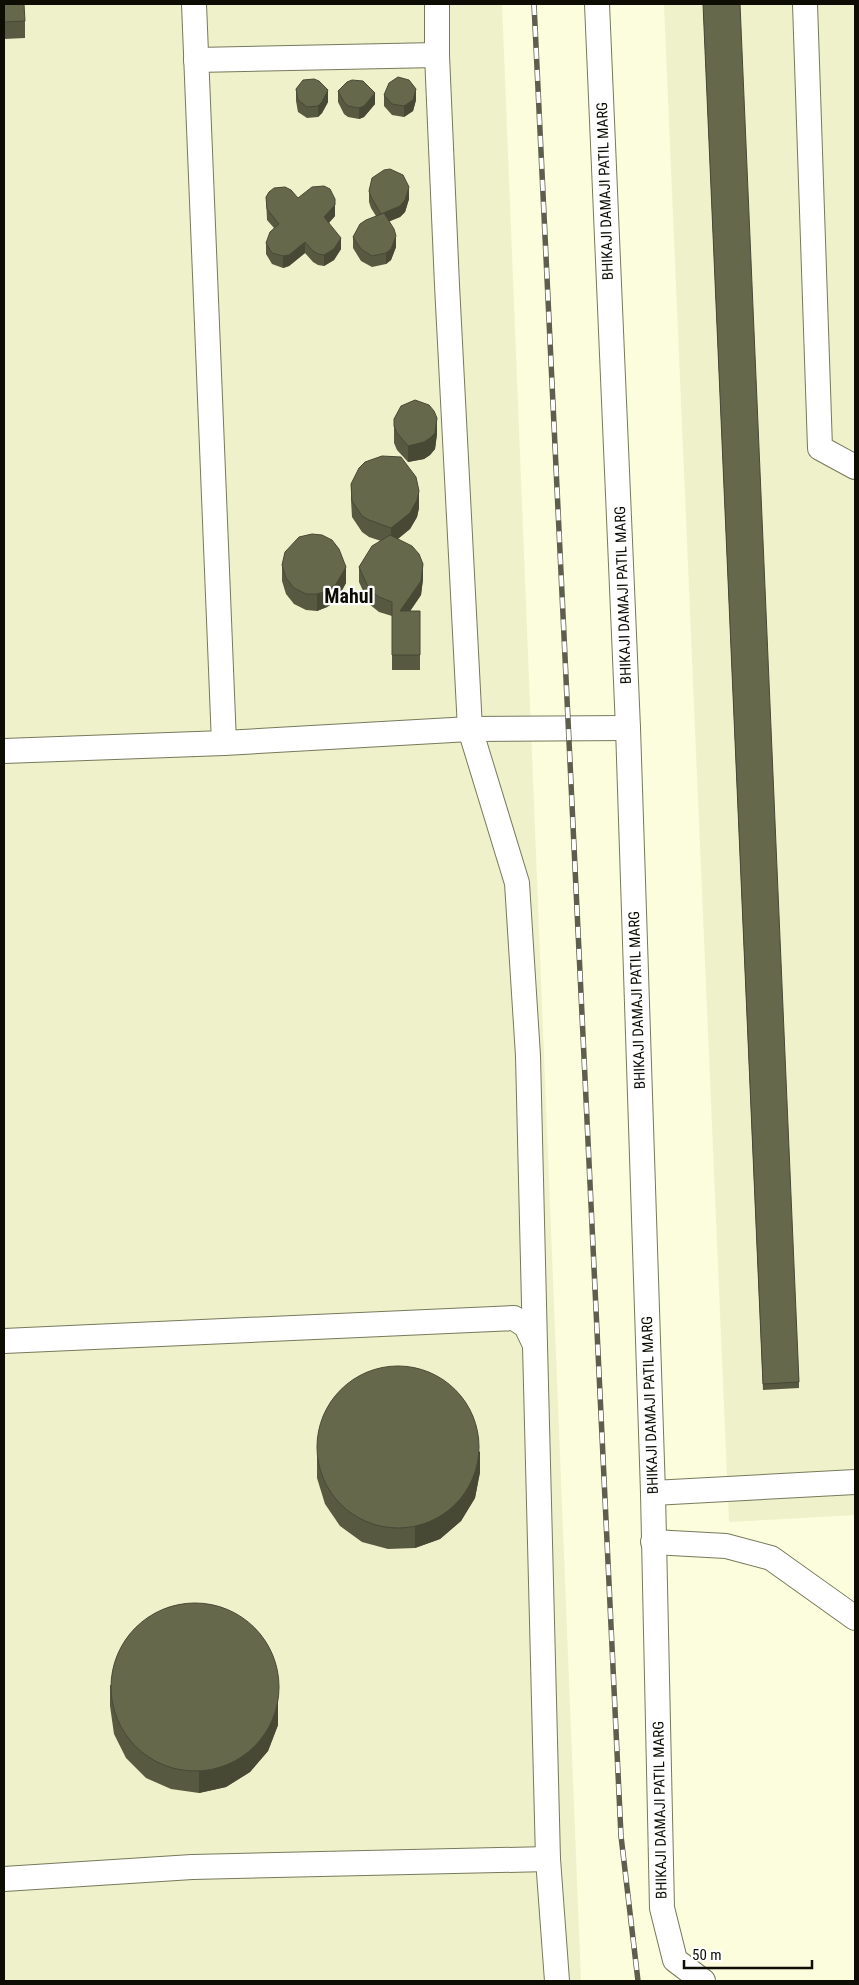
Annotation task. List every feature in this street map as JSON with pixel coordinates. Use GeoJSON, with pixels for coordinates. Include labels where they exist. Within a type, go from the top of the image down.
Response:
{"type":"FeatureCollection","features":[{"type":"Feature","properties":{"kind":"street"},"geometry":{"type":"LineString","coordinates":[[194,4],[224,743]]}},
{"type":"Feature","properties":{"kind":"street"},"geometry":{"type":"LineString","coordinates":[[437,4],[437,55],[470,729],[517,883],[528,1056],[548,1859],[557,1981]]}},
{"type":"Feature","properties":{"kind":"street","name":"BHIKAJI DAMAJI PATIL MARG"},"geometry":{"type":"LineString","coordinates":[[597,4],[628,728],[653,1493],[662,1908],[673,1971],[703,1981]]}},
{"type":"Feature","properties":{"kind":"street"},"geometry":{"type":"LineString","coordinates":[[805,4],[820,448],[855,467]]}},
{"type":"Feature","properties":{"kind":"street"},"geometry":{"type":"LineString","coordinates":[[196,60],[437,55]]}},
{"type":"Feature","properties":{"kind":"street"},"geometry":{"type":"LineString","coordinates":[[4,751],[224,743],[470,729],[628,728]]}},
{"type":"Feature","properties":{"kind":"street"},"geometry":{"type":"LineString","coordinates":[[4,1341],[514,1318],[526,1326],[535,1345]]}},
{"type":"Feature","properties":{"kind":"street"},"geometry":{"type":"LineString","coordinates":[[653,1493],[855,1482]]}},
{"type":"Feature","properties":{"kind":"street"},"geometry":{"type":"LineString","coordinates":[[653,1542],[726,1546],[771,1558],[855,1618]]}},
{"type":"Feature","properties":{"kind":"street"},"geometry":{"type":"LineString","coordinates":[[4,1879],[192,1867],[548,1859]]}},
{"type":"Feature","properties":{"kind":"shaded area"},"geometry":{"type":"Polygon","coordinates":[[[4,4],[502,4],[581,1981],[4,1981],[4,4]]]}},
{"type":"Feature","properties":{"kind":"shaded area"},"geometry":{"type":"Polygon","coordinates":[[[664,4],[855,4],[855,1515],[729,1522],[664,4]]]}},
{"type":"Feature","properties":{"kind":"building"},"geometry":{"type":"Polygon","coordinates":[[[4,4],[24,4],[25,21],[4,22],[4,4]]]}},
{"type":"Feature","properties":{"kind":"building"},"geometry":{"type":"Polygon","coordinates":[[[703,4],[740,4],[799,1382],[763,1384],[703,4]]]}},
{"type":"Feature","properties":{"kind":"building"},"geometry":{"type":"Polygon","coordinates":[[[398,77],[409,80],[416,89],[413,100],[404,106],[392,104],[384,95],[389,83],[398,77]]]}},
{"type":"Feature","properties":{"kind":"building"},"geometry":{"type":"Polygon","coordinates":[[[314,79],[319,81],[328,90],[318,106],[307,107],[298,100],[296,89],[303,80],[314,79]]]}},
{"type":"Feature","properties":{"kind":"building"},"geometry":{"type":"Polygon","coordinates":[[[352,80],[363,81],[375,93],[364,106],[359,108],[348,106],[338,91],[347,82],[352,80]]]}},
{"type":"Feature","properties":{"kind":"building"},"geometry":{"type":"Polygon","coordinates":[[[390,169],[403,175],[409,187],[405,200],[400,206],[381,214],[369,191],[372,178],[384,170],[390,169]]]}},
{"type":"Feature","properties":{"kind":"building"},"geometry":{"type":"Polygon","coordinates":[[[324,186],[330,189],[335,199],[335,205],[324,217],[341,238],[334,249],[324,255],[318,254],[305,242],[289,255],[283,256],[272,253],[266,243],[270,232],[279,224],[267,209],[266,197],[269,192],[274,188],[285,187],[291,190],[298,198],[312,187],[324,186]]]}},
{"type":"Feature","properties":{"kind":"building"},"geometry":{"type":"Polygon","coordinates":[[[384,213],[396,236],[391,249],[386,253],[372,256],[361,249],[353,237],[360,224],[384,213]]]}},
{"type":"Feature","properties":{"kind":"building"},"geometry":{"type":"Polygon","coordinates":[[[415,400],[429,405],[434,411],[437,418],[435,433],[424,442],[408,446],[397,433],[394,419],[401,406],[415,400]]]}},
{"type":"Feature","properties":{"kind":"building"},"geometry":{"type":"Polygon","coordinates":[[[382,456],[401,457],[416,477],[419,491],[417,500],[410,513],[391,528],[362,516],[352,501],[351,484],[359,468],[365,462],[382,456]]]}},
{"type":"Feature","properties":{"kind":"building"},"geometry":{"type":"Polygon","coordinates":[[[312,534],[322,535],[332,540],[339,549],[346,567],[336,584],[327,591],[317,594],[306,594],[294,588],[286,578],[282,565],[285,552],[299,537],[312,534]]]}},
{"type":"Feature","properties":{"kind":"building"},"geometry":{"type":"Polygon","coordinates":[[[390,535],[412,546],[419,554],[423,564],[421,581],[400,611],[420,611],[420,655],[392,655],[392,602],[379,597],[369,589],[359,567],[372,546],[390,535]]]}},
{"type":"Feature","properties":{"kind":"building"},"geometry":{"type":"Polygon","coordinates":[[[390,1366],[406,1366],[429,1372],[449,1384],[461,1396],[473,1416],[479,1439],[479,1455],[473,1478],[461,1498],[449,1510],[429,1522],[406,1528],[390,1528],[367,1522],[347,1510],[335,1498],[323,1478],[317,1455],[317,1439],[323,1416],[335,1396],[347,1384],[367,1372],[390,1366]]]}},
{"type":"Feature","properties":{"kind":"building"},"geometry":{"type":"Polygon","coordinates":[[[195,1603],[219,1607],[234,1613],[248,1622],[260,1634],[269,1648],[275,1663],[279,1687],[275,1711],[269,1726],[260,1740],[248,1752],[234,1761],[219,1767],[195,1771],[171,1767],[156,1761],[142,1752],[130,1740],[121,1726],[115,1711],[111,1687],[115,1663],[121,1648],[130,1634],[142,1622],[156,1613],[171,1607],[195,1603]]]}},
{"type":"Feature","properties":{"kind":"railway"},"geometry":{"type":"LineString","coordinates":[[534,4],[621,1836],[638,1981]]}},
{"type":"Feature","properties":{"kind":"district","name":"Mahul"},"geometry":{"type":"Point","coordinates":[349,596]}}]}
